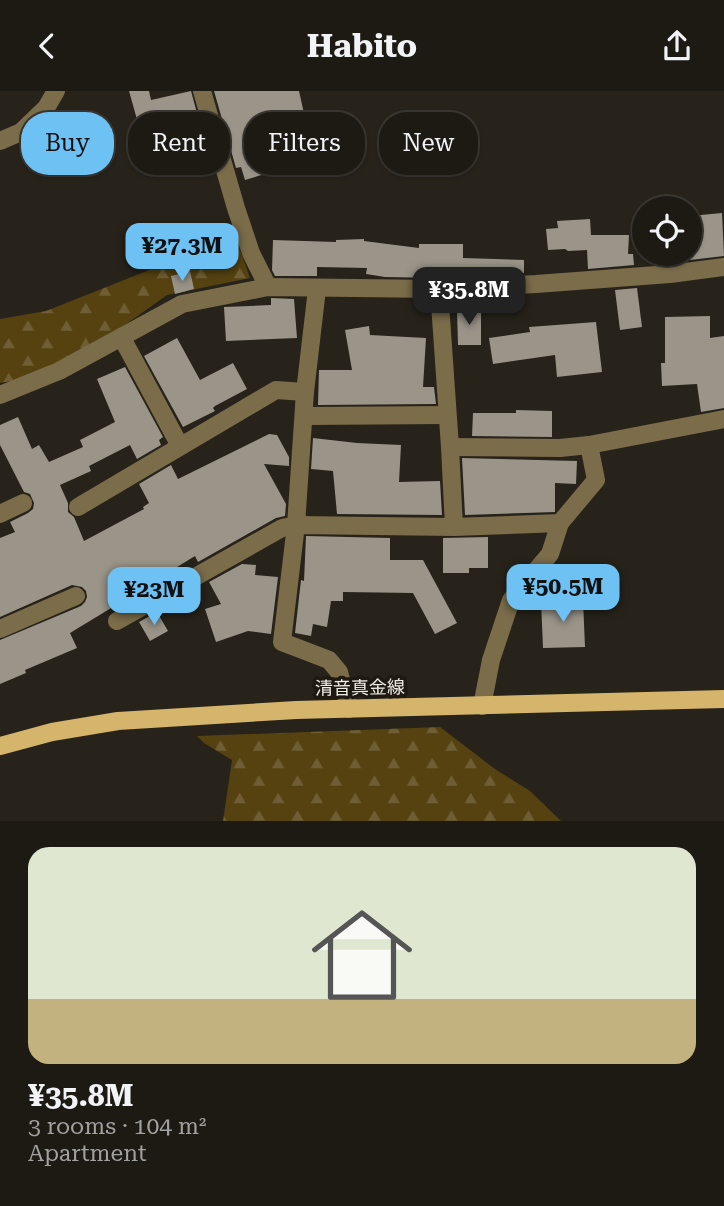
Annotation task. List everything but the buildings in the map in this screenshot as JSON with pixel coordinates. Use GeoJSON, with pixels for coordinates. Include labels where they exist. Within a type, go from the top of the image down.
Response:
{"type":"FeatureCollection","features":[{"type":"Feature","properties":{"kind":"main road","name":"清音真金線"},"geometry":{"type":"LineString","coordinates":[[0,746],[52,732],[118,721],[296,710],[724,699]]}},
{"type":"Feature","properties":{"kind":"street"},"geometry":{"type":"LineString","coordinates":[[0,141],[21,132],[46,108],[56,91]]}},
{"type":"Feature","properties":{"kind":"street"},"geometry":{"type":"LineString","coordinates":[[202,91],[251,253],[268,288]]}},
{"type":"Feature","properties":{"kind":"street"},"geometry":{"type":"LineString","coordinates":[[0,395],[59,371],[181,303],[268,288],[439,289],[670,274],[724,267]]}},
{"type":"Feature","properties":{"kind":"street"},"geometry":{"type":"LineString","coordinates":[[317,289],[305,392],[296,525],[282,642],[329,660],[339,672],[349,709]]}},
{"type":"Feature","properties":{"kind":"street"},"geometry":{"type":"LineString","coordinates":[[439,289],[454,527]]}},
{"type":"Feature","properties":{"kind":"street"},"geometry":{"type":"LineString","coordinates":[[122,338],[180,446]]}},
{"type":"Feature","properties":{"kind":"street"},"geometry":{"type":"LineString","coordinates":[[78,507],[276,390],[305,392]]}},
{"type":"Feature","properties":{"kind":"street"},"geometry":{"type":"LineString","coordinates":[[304,416],[447,415]]}},
{"type":"Feature","properties":{"kind":"street"},"geometry":{"type":"LineString","coordinates":[[450,447],[589,446],[724,419]]}},
{"type":"Feature","properties":{"kind":"street"},"geometry":{"type":"LineString","coordinates":[[482,706],[491,660],[510,600],[550,554],[560,523],[596,480],[589,446]]}},
{"type":"Feature","properties":{"kind":"street"},"geometry":{"type":"LineString","coordinates":[[0,514],[23,503]]}},
{"type":"Feature","properties":{"kind":"street"},"geometry":{"type":"LineString","coordinates":[[117,621],[282,528],[296,525],[454,527],[560,523]]}},
{"type":"Feature","properties":{"kind":"street"},"geometry":{"type":"LineString","coordinates":[[0,629],[76,596]]}},
{"type":"Feature","properties":{"kind":"green space"},"geometry":{"type":"Polygon","coordinates":[[[235,236],[250,278],[167,295],[105,339],[28,378],[0,383],[0,319],[46,311],[235,236]]]}},
{"type":"Feature","properties":{"kind":"green space"},"geometry":{"type":"Polygon","coordinates":[[[440,727],[495,769],[530,791],[561,821],[223,821],[232,760],[197,736],[440,727]]]}}]}
